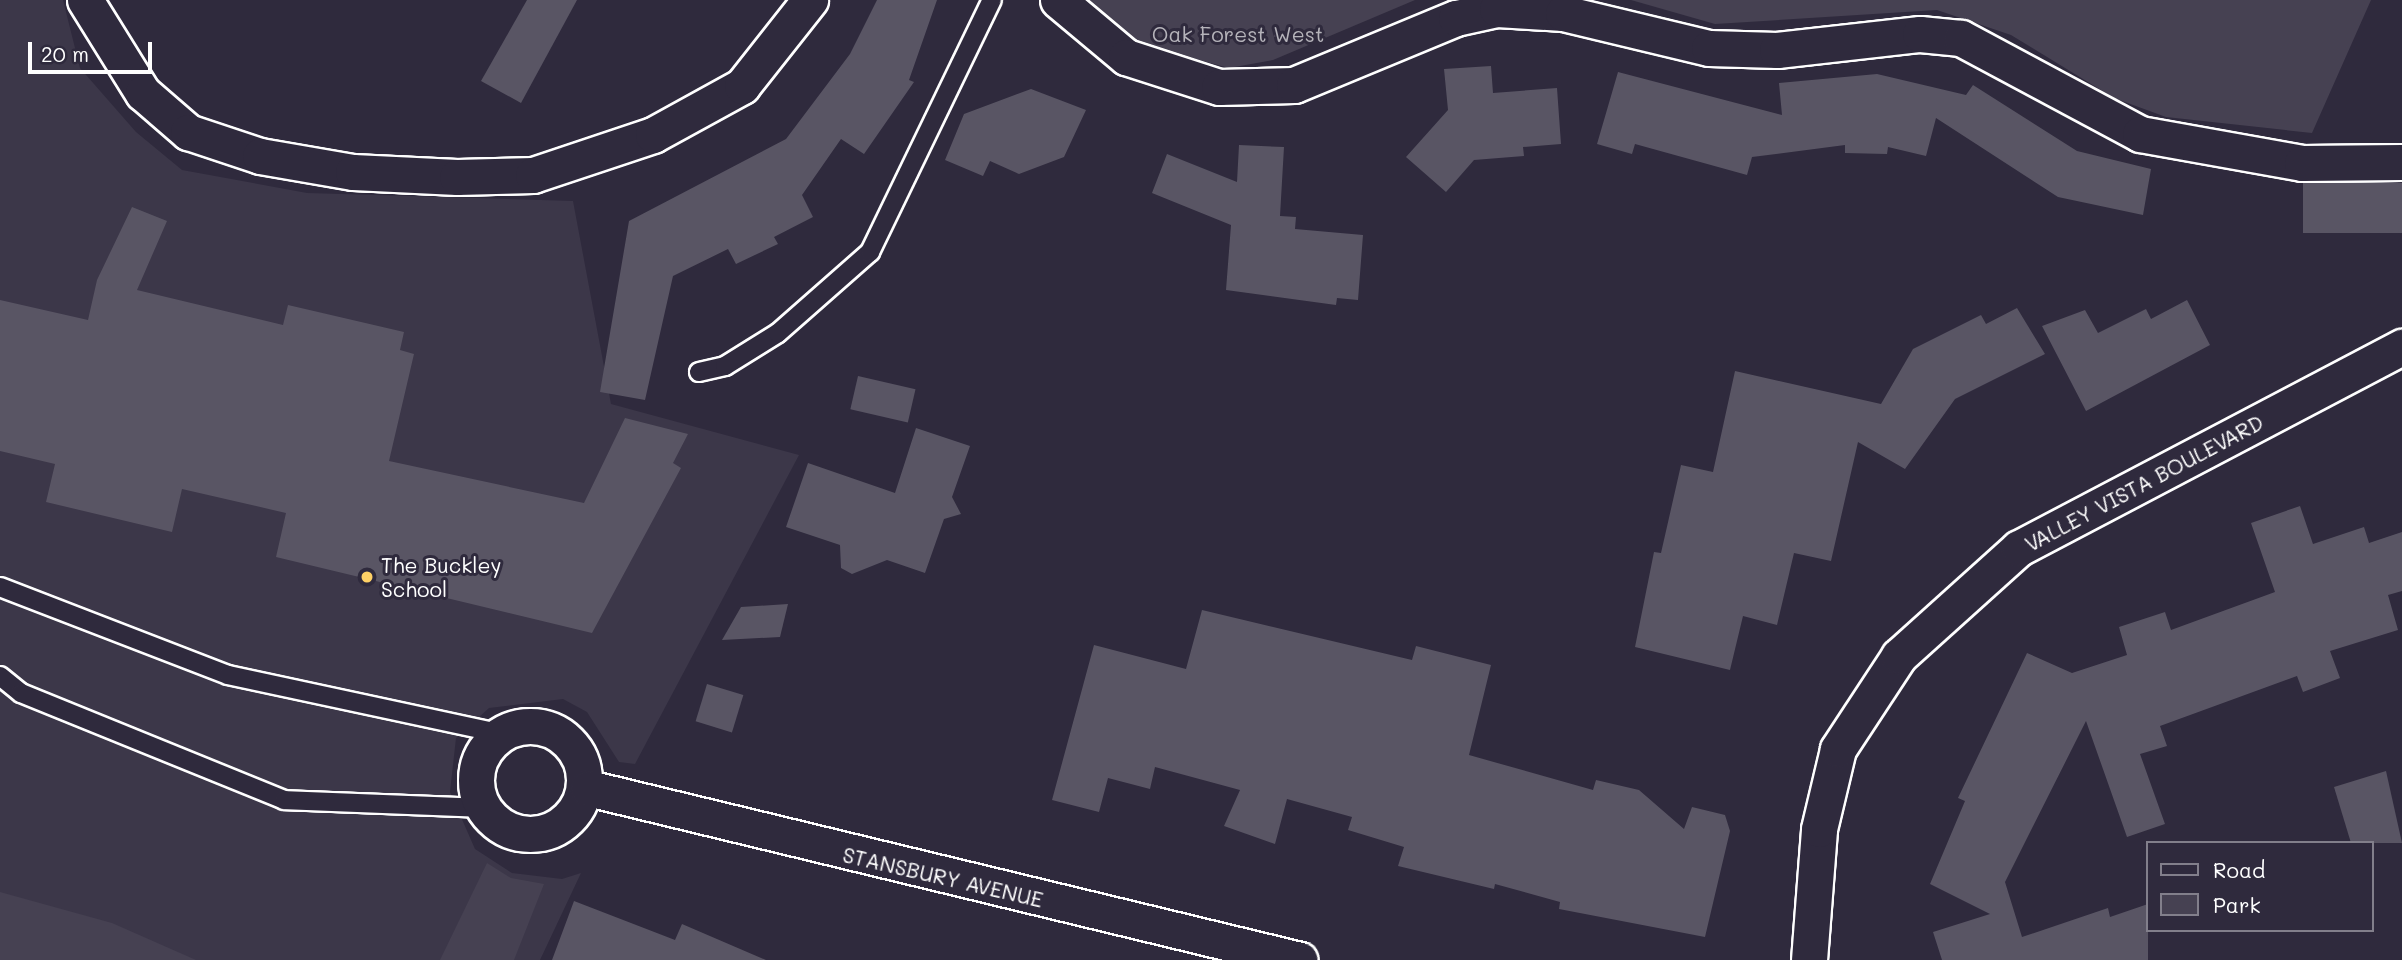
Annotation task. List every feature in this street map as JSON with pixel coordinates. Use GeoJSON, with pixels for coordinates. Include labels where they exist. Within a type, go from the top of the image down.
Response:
{"type":"FeatureCollection","features":[{"type":"Feature","properties":{"kind":"street"},"geometry":{"type":"LineString","coordinates":[[85,0],[143,93],[188,132],[222,148],[352,172],[457,177],[533,176],[653,135],[743,86],[810,0]]}},
{"type":"Feature","properties":{"kind":"street"},"geometry":{"type":"LineString","coordinates":[[1058,0],[1126,57],[1219,87],[1294,85],[1456,18],[1497,9],[1563,13],[1709,48],[1777,50],[1920,34],[1961,38],[2140,134],[2302,163],[2402,162]]}},
{"type":"Feature","properties":{"kind":"street","name":"VALLEY VISTA BOULEVARD"},"geometry":{"type":"LineString","coordinates":[[1809,960],[1819,829],[1838,749],[1899,656],[2019,548],[2402,346]]}},
{"type":"Feature","properties":{"kind":"street"},"geometry":{"type":"LineString","coordinates":[[549,729],[575,752],[588,788],[579,812],[551,831],[512,827],[482,808],[476,764],[498,733],[549,729]]}},
{"type":"Feature","properties":{"kind":"street","name":"STANSBURY AVENUE"},"geometry":{"type":"LineString","coordinates":[[588,788],[1300,960]]}},
{"type":"Feature","properties":{"kind":"lane"},"geometry":{"type":"LineString","coordinates":[[699,372],[726,366],[778,333],[870,252],[992,0]]}},
{"type":"Feature","properties":{"kind":"lane"},"geometry":{"type":"LineString","coordinates":[[1,584],[228,675],[498,733]]}},
{"type":"Feature","properties":{"kind":"lane"},"geometry":{"type":"LineString","coordinates":[[0,676],[21,693],[284,800],[482,808]]}},
{"type":"Feature","properties":{"kind":"shaded area","name":"The Buckley School"},"geometry":{"type":"Polygon","coordinates":[[[0,0],[63,0],[80,68],[136,132],[182,170],[307,193],[573,201],[611,404],[799,455],[635,764],[619,762],[587,712],[563,699],[489,708],[456,738],[450,792],[475,849],[512,873],[562,879],[581,873],[540,960],[0,960],[0,0]]]}},
{"type":"Feature","properties":{"kind":"green space","name":"Oak Forest West"},"geometry":{"type":"Polygon","coordinates":[[[1066,0],[1415,0],[1273,60],[1229,68],[1125,40],[1066,0]]]}},
{"type":"Feature","properties":{"kind":"green space"},"geometry":{"type":"Polygon","coordinates":[[[1631,0],[2371,0],[2312,133],[2166,117],[2114,98],[2011,35],[1937,10],[1715,24],[1631,0]]]}},
{"type":"Feature","properties":{"kind":"green space"},"geometry":{"type":"Polygon","coordinates":[[[487,863],[511,878],[544,884],[514,960],[440,960],[487,863]]]}},
{"type":"Feature","properties":{"kind":"green space"},"geometry":{"type":"Polygon","coordinates":[[[0,892],[112,923],[196,960],[0,960],[0,892]]]}},
{"type":"Feature","properties":{"kind":"building"},"geometry":{"type":"Polygon","coordinates":[[[527,0],[577,0],[521,103],[481,81],[527,0]]]}},
{"type":"Feature","properties":{"kind":"building"},"geometry":{"type":"Polygon","coordinates":[[[877,0],[937,0],[909,80],[914,82],[864,154],[841,139],[802,195],[813,217],[774,237],[778,244],[736,264],[728,249],[673,276],[645,400],[600,392],[629,221],[786,139],[850,54],[877,0]]]}},
{"type":"Feature","properties":{"kind":"building"},"geometry":{"type":"Polygon","coordinates":[[[1491,66],[1493,93],[1557,88],[1561,144],[1523,147],[1524,156],[1474,160],[1446,192],[1406,157],[1448,110],[1444,69],[1491,66]]]}},
{"type":"Feature","properties":{"kind":"building"},"geometry":{"type":"Polygon","coordinates":[[[1618,72],[1782,115],[1779,83],[1877,74],[1966,95],[1973,85],[2077,151],[2151,169],[2143,215],[2058,197],[1936,118],[1926,156],[1888,147],[1887,154],[1845,153],[1845,145],[1752,157],[1747,175],[1635,144],[1632,154],[1597,144],[1618,72]]]}},
{"type":"Feature","properties":{"kind":"building"},"geometry":{"type":"Polygon","coordinates":[[[1031,89],[1086,110],[1064,157],[1019,174],[990,161],[983,176],[945,160],[964,114],[1031,89]]]}},
{"type":"Feature","properties":{"kind":"building"},"geometry":{"type":"Polygon","coordinates":[[[1239,145],[1284,147],[1280,216],[1296,217],[1295,229],[1363,235],[1358,300],[1337,298],[1336,305],[1226,290],[1231,225],[1152,193],[1167,154],[1237,182],[1239,145]]]}},
{"type":"Feature","properties":{"kind":"building"},"geometry":{"type":"Polygon","coordinates":[[[2303,183],[2402,183],[2402,233],[2303,233],[2303,183]]]}},
{"type":"Feature","properties":{"kind":"building"},"geometry":{"type":"Polygon","coordinates":[[[132,207],[167,221],[137,290],[283,325],[288,305],[404,332],[400,350],[414,354],[389,461],[584,503],[625,418],[688,434],[673,463],[681,468],[592,633],[276,557],[286,513],[182,489],[172,532],[46,502],[55,464],[0,451],[0,300],[88,320],[97,280],[132,207]]]}},
{"type":"Feature","properties":{"kind":"building"},"geometry":{"type":"Polygon","coordinates":[[[2187,300],[2210,345],[2086,411],[2042,326],[2085,310],[2098,333],[2146,309],[2151,319],[2187,300]]]}},
{"type":"Feature","properties":{"kind":"building"},"geometry":{"type":"Polygon","coordinates":[[[2017,308],[2045,354],[1955,399],[1905,469],[1858,442],[1831,561],[1794,553],[1777,625],[1743,616],[1730,670],[1635,647],[1654,552],[1661,553],[1681,465],[1713,472],[1735,371],[1881,404],[1913,349],[1981,315],[1986,324],[2017,308]]]}},
{"type":"Feature","properties":{"kind":"building"},"geometry":{"type":"Polygon","coordinates":[[[858,376],[915,389],[908,422],[850,409],[858,376]]]}},
{"type":"Feature","properties":{"kind":"building"},"geometry":{"type":"Polygon","coordinates":[[[916,428],[970,446],[952,497],[961,514],[944,519],[925,573],[887,560],[852,574],[841,568],[840,545],[786,527],[808,463],[895,493],[916,428]]]}},
{"type":"Feature","properties":{"kind":"building"},"geometry":{"type":"Polygon","coordinates":[[[2300,506],[2313,544],[2364,527],[2369,543],[2402,532],[2402,591],[2388,595],[2398,630],[2330,651],[2340,678],[2303,692],[2297,676],[2160,726],[2167,746],[2140,754],[2165,824],[2127,837],[2086,721],[2005,882],[2022,937],[2108,908],[2110,917],[2146,905],[2148,960],[1942,960],[1933,932],[1990,914],[1930,884],[1965,801],[1958,798],[2027,653],[2072,673],[2127,655],[2119,627],[2165,612],[2171,630],[2275,592],[2251,523],[2300,506]]]}},
{"type":"Feature","properties":{"kind":"building"},"geometry":{"type":"Polygon","coordinates":[[[788,604],[780,637],[722,640],[741,607],[788,604]]]}},
{"type":"Feature","properties":{"kind":"building"},"geometry":{"type":"Polygon","coordinates":[[[1202,610],[1412,660],[1416,646],[1491,665],[1469,755],[1593,790],[1596,780],[1639,790],[1684,829],[1692,807],[1725,815],[1730,831],[1705,937],[1559,909],[1560,902],[1495,884],[1494,889],[1398,866],[1404,847],[1348,830],[1352,817],[1287,799],[1275,844],[1224,826],[1240,790],[1155,767],[1150,789],[1108,778],[1099,812],[1052,800],[1094,645],[1186,669],[1202,610]]]}},
{"type":"Feature","properties":{"kind":"building"},"geometry":{"type":"Polygon","coordinates":[[[707,684],[743,695],[732,732],[696,721],[707,684]]]}},
{"type":"Feature","properties":{"kind":"building"},"geometry":{"type":"Polygon","coordinates":[[[2386,771],[2402,843],[2350,841],[2334,787],[2386,771]]]}},
{"type":"Feature","properties":{"kind":"building"},"geometry":{"type":"Polygon","coordinates":[[[574,901],[675,940],[682,924],[766,960],[552,960],[574,901]]]}},
{"type":"Feature","properties":{"kind":"place","name":"The Buckley School"},"geometry":{"type":"Point","coordinates":[367,577]}}]}
